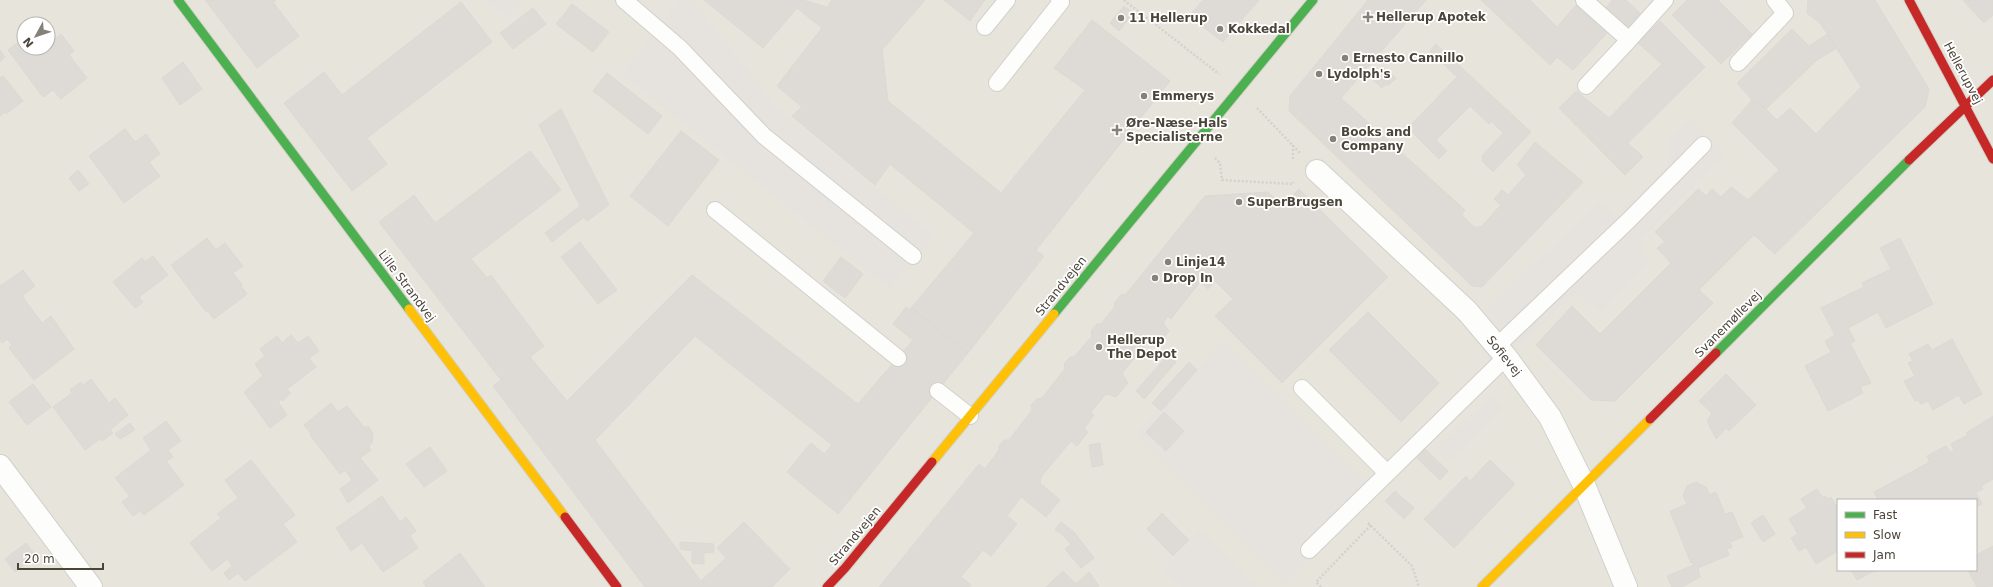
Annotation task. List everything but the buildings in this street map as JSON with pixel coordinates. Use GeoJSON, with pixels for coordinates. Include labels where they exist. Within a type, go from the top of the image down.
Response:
{"type":"FeatureCollection","features":[{"type":"Feature","properties":{"kind":"street","name":"Lille Strandvej"},"geometry":{"type":"LineString","coordinates":[[178,0],[617,587]]}},
{"type":"Feature","properties":{"kind":"street","name":"Strandvejen"},"geometry":{"type":"LineString","coordinates":[[827,587],[845,568],[1238,89],[1313,0]]}},
{"type":"Feature","properties":{"kind":"street","name":"Hellerupvej"},"geometry":{"type":"LineString","coordinates":[[1909,0],[1966,105],[1993,159]]}},
{"type":"Feature","properties":{"kind":"street","name":"Svanemøllevej"},"geometry":{"type":"LineString","coordinates":[[1482,587],[1966,105],[1993,80]]}},
{"type":"Feature","properties":{"kind":"street","name":"Sofievej"},"geometry":{"type":"LineString","coordinates":[[1317,171],[1467,312],[1501,352],[1550,416],[1584,485],[1626,587]]}},
{"type":"Feature","properties":{"kind":"street"},"geometry":{"type":"LineString","coordinates":[[0,466],[91,587]]}},
{"type":"Feature","properties":{"kind":"lane"},"geometry":{"type":"LineString","coordinates":[[624,0],[680,48],[764,136],[913,256]]}},
{"type":"Feature","properties":{"kind":"lane"},"geometry":{"type":"LineString","coordinates":[[985,27],[1007,0]]}},
{"type":"Feature","properties":{"kind":"lane"},"geometry":{"type":"LineString","coordinates":[[997,83],[1061,2],[1059,0]]}},
{"type":"Feature","properties":{"kind":"lane"},"geometry":{"type":"LineString","coordinates":[[1584,0],[1629,40]]}},
{"type":"Feature","properties":{"kind":"lane"},"geometry":{"type":"LineString","coordinates":[[1586,86],[1665,0]]}},
{"type":"Feature","properties":{"kind":"lane"},"geometry":{"type":"LineString","coordinates":[[1738,62],[1785,13],[1775,0]]}},
{"type":"Feature","properties":{"kind":"lane"},"geometry":{"type":"LineString","coordinates":[[1309,550],[1386,473],[1703,144]]}},
{"type":"Feature","properties":{"kind":"lane"},"geometry":{"type":"LineString","coordinates":[[715,210],[898,358]]}},
{"type":"Feature","properties":{"kind":"lane"},"geometry":{"type":"LineString","coordinates":[[1302,388],[1386,473]]}},
{"type":"Feature","properties":{"kind":"lane"},"geometry":{"type":"LineString","coordinates":[[938,391],[970,416]]}},
{"type":"Feature","properties":{"kind":"path"},"geometry":{"type":"LineString","coordinates":[[1124,0],[1238,89],[1317,171]]}},
{"type":"Feature","properties":{"kind":"path"},"geometry":{"type":"LineString","coordinates":[[1195,143],[1220,163],[1222,180],[1293,184],[1293,176]]}},
{"type":"Feature","properties":{"kind":"path"},"geometry":{"type":"LineString","coordinates":[[1293,145],[1293,168]]}},
{"type":"Feature","properties":{"kind":"path"},"geometry":{"type":"LineString","coordinates":[[1353,506],[1412,566],[1418,587]]}},
{"type":"Feature","properties":{"kind":"path"},"geometry":{"type":"LineString","coordinates":[[1321,587],[1316,582],[1371,525]]}},
{"type":"Feature","properties":{"kind":"shaded area"},"geometry":{"type":"Polygon","coordinates":[[[0,0],[1993,0],[1993,587],[0,587],[0,0]]]}},
{"type":"Feature","properties":{"kind":"shaded area"},"geometry":{"type":"Polygon","coordinates":[[[485,0],[524,0],[508,19],[485,0]]]}},
{"type":"Feature","properties":{"kind":"shaded area"},"geometry":{"type":"Polygon","coordinates":[[[679,0],[693,0],[778,108],[934,235],[890,289],[621,74],[679,0]]]}},
{"type":"Feature","properties":{"kind":"shaded area"},"geometry":{"type":"Polygon","coordinates":[[[1689,118],[1725,155],[1642,239],[1648,263],[1601,313],[1577,292],[1520,346],[1486,310],[1600,201],[1616,216],[1667,165],[1667,141],[1689,118]]]}},
{"type":"Feature","properties":{"kind":"shaded area"},"geometry":{"type":"Polygon","coordinates":[[[1225,340],[1377,493],[1285,585],[1135,434],[1225,340]]]}},
{"type":"Feature","properties":{"kind":"shaded area"},"geometry":{"type":"Polygon","coordinates":[[[1492,396],[1504,409],[1447,463],[1435,450],[1492,396]]]}},
{"type":"Feature","properties":{"kind":"shaded area"},"geometry":{"type":"Polygon","coordinates":[[[1200,529],[1257,587],[1179,587],[1162,570],[1200,529]]]}},
{"type":"Feature","properties":{"kind":"traffic: fast"},"geometry":{"type":"LineString","coordinates":[[178,0],[409,309]]}},
{"type":"Feature","properties":{"kind":"traffic: fast"},"geometry":{"type":"LineString","coordinates":[[1054,314],[1313,0]]}},
{"type":"Feature","properties":{"kind":"traffic: fast"},"geometry":{"type":"LineString","coordinates":[[1716,353],[1909,160]]}},
{"type":"Feature","properties":{"kind":"traffic: slow"},"geometry":{"type":"LineString","coordinates":[[409,309],[565,517]]}},
{"type":"Feature","properties":{"kind":"traffic: slow"},"geometry":{"type":"LineString","coordinates":[[932,462],[1054,314]]}},
{"type":"Feature","properties":{"kind":"traffic: slow"},"geometry":{"type":"LineString","coordinates":[[1482,587],[1650,419]]}},
{"type":"Feature","properties":{"kind":"traffic: jam"},"geometry":{"type":"LineString","coordinates":[[1909,0],[1993,159]]}},
{"type":"Feature","properties":{"kind":"traffic: jam"},"geometry":{"type":"LineString","coordinates":[[1909,160],[1993,80]]}},
{"type":"Feature","properties":{"kind":"traffic: jam"},"geometry":{"type":"LineString","coordinates":[[1650,419],[1716,353]]}},
{"type":"Feature","properties":{"kind":"traffic: jam"},"geometry":{"type":"LineString","coordinates":[[827,587],[845,568],[932,462]]}},
{"type":"Feature","properties":{"kind":"traffic: jam"},"geometry":{"type":"LineString","coordinates":[[565,517],[617,587]]}},
{"type":"Feature","properties":{"kind":"place","name":"Hellerup Apotek"},"geometry":{"type":"Point","coordinates":[1368,17]}},
{"type":"Feature","properties":{"kind":"place","name":"11 Hellerup"},"geometry":{"type":"Point","coordinates":[1121,18]}},
{"type":"Feature","properties":{"kind":"place","name":"Kokkedal"},"geometry":{"type":"Point","coordinates":[1220,29]}},
{"type":"Feature","properties":{"kind":"place","name":"Ernesto Cannillo"},"geometry":{"type":"Point","coordinates":[1345,58]}},
{"type":"Feature","properties":{"kind":"place","name":"Lydolph's"},"geometry":{"type":"Point","coordinates":[1319,74]}},
{"type":"Feature","properties":{"kind":"place","name":"Emmerys"},"geometry":{"type":"Point","coordinates":[1144,96]}},
{"type":"Feature","properties":{"kind":"place","name":"Øre-Næse-Hals Specialisterne"},"geometry":{"type":"Point","coordinates":[1117,130]}},
{"type":"Feature","properties":{"kind":"place","name":"Books and Company"},"geometry":{"type":"Point","coordinates":[1333,139]}},
{"type":"Feature","properties":{"kind":"place","name":"SuperBrugsen"},"geometry":{"type":"Point","coordinates":[1239,202]}},
{"type":"Feature","properties":{"kind":"place","name":"Linje14"},"geometry":{"type":"Point","coordinates":[1168,262]}},
{"type":"Feature","properties":{"kind":"place","name":"Drop In"},"geometry":{"type":"Point","coordinates":[1155,278]}},
{"type":"Feature","properties":{"kind":"place","name":"Hellerup The Depot"},"geometry":{"type":"Point","coordinates":[1099,347]}}]}
